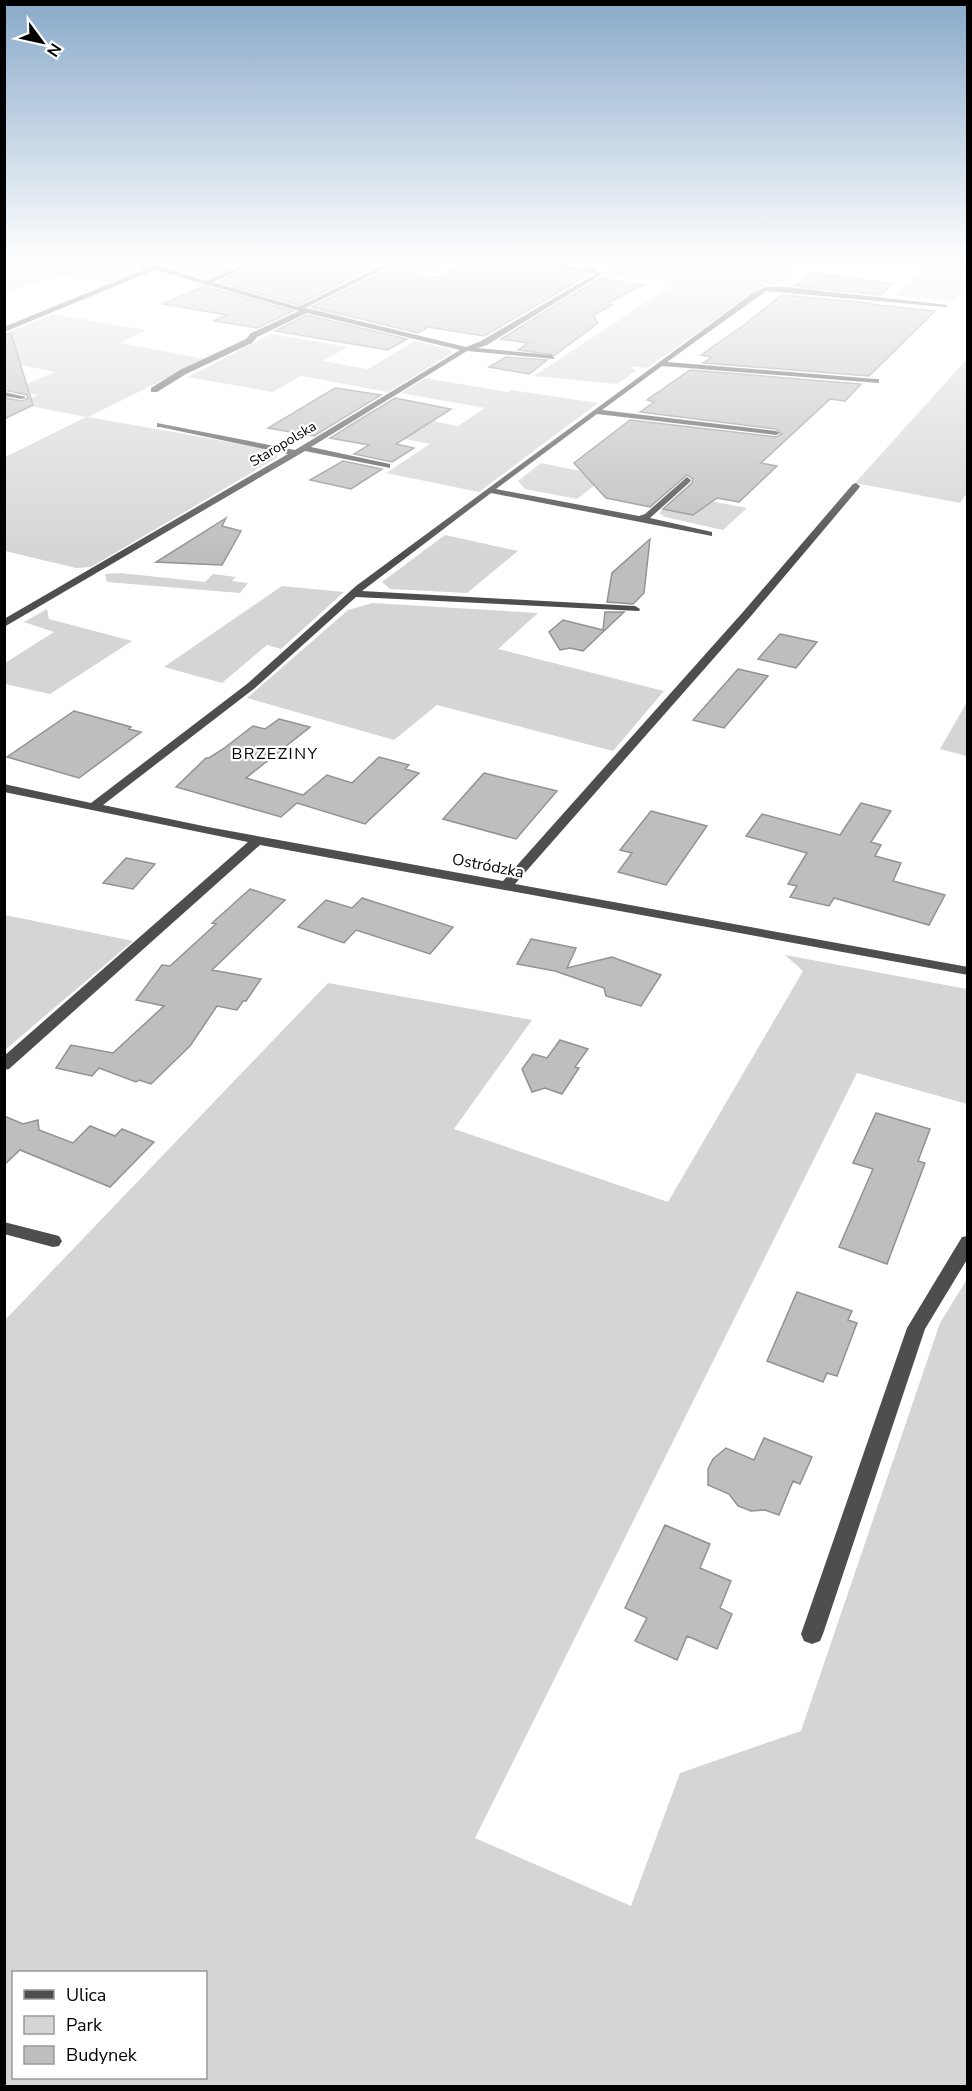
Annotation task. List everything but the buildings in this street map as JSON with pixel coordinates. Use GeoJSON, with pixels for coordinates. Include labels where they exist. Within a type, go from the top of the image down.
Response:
{"type":"FeatureCollection","features":[{"type":"Feature","properties":{"kind":"street"},"geometry":{"type":"LineString","coordinates":[[154,390],[207,361]]}},
{"type":"Feature","properties":{"kind":"street","name":"Staropolska"},"geometry":{"type":"LineString","coordinates":[[4,624],[447,361]]}},
{"type":"Feature","properties":{"kind":"street"},"geometry":{"type":"LineString","coordinates":[[94,806],[251,686],[353,594],[489,490],[666,361]]}},
{"type":"Feature","properties":{"kind":"street"},"geometry":{"type":"LineString","coordinates":[[661,364],[876,381]]}},
{"type":"Feature","properties":{"kind":"street"},"geometry":{"type":"LineString","coordinates":[[4,394],[22,398]]}},
{"type":"Feature","properties":{"kind":"street"},"geometry":{"type":"LineString","coordinates":[[596,412],[776,433]]}},
{"type":"Feature","properties":{"kind":"street"},"geometry":{"type":"LineString","coordinates":[[160,425],[387,466]]}},
{"type":"Feature","properties":{"kind":"street"},"geometry":{"type":"LineString","coordinates":[[640,519],[648,516],[687,480]]}},
{"type":"Feature","properties":{"kind":"street"},"geometry":{"type":"LineString","coordinates":[[506,886],[747,614],[856,486]]}},
{"type":"Feature","properties":{"kind":"street"},"geometry":{"type":"LineString","coordinates":[[489,490],[709,534]]}},
{"type":"Feature","properties":{"kind":"street"},"geometry":{"type":"LineString","coordinates":[[353,594],[635,609]]}},
{"type":"Feature","properties":{"kind":"street","name":"Ostródzka"},"geometry":{"type":"LineString","coordinates":[[4,788],[258,840],[968,971]]}},
{"type":"Feature","properties":{"kind":"street"},"geometry":{"type":"LineString","coordinates":[[4,1065],[258,840]]}},
{"type":"Feature","properties":{"kind":"street"},"geometry":{"type":"LineString","coordinates":[[4,1228],[53,1240]]}},
{"type":"Feature","properties":{"kind":"street"},"geometry":{"type":"LineString","coordinates":[[812,1634],[916,1328],[968,1242]]}},
{"type":"Feature","properties":{"kind":"green space"},"geometry":{"type":"Polygon","coordinates":[[[5,361],[202,361],[88,417],[274,450],[278,457],[91,567],[76,568],[5,551],[5,457],[86,417],[20,404],[38,395],[14,390],[55,372],[12,363],[5,367],[5,361]]]}},
{"type":"Feature","properties":{"kind":"green space"},"geometry":{"type":"Polygon","coordinates":[[[220,361],[324,361],[368,369],[382,361],[440,361],[388,392],[301,376],[273,392],[188,377],[220,361]]]}},
{"type":"Feature","properties":{"kind":"green space"},"geometry":{"type":"Polygon","coordinates":[[[557,361],[658,361],[647,368],[630,366],[636,371],[617,384],[534,376],[557,361]]]}},
{"type":"Feature","properties":{"kind":"green space"},"geometry":{"type":"Polygon","coordinates":[[[967,361],[967,493],[960,503],[855,483],[967,361]]]}},
{"type":"Feature","properties":{"kind":"green space"},"geometry":{"type":"Polygon","coordinates":[[[425,378],[508,392],[511,390],[598,403],[479,492],[386,473],[430,444],[345,427],[373,410],[458,426],[485,408],[401,393],[425,378]]]}},
{"type":"Feature","properties":{"kind":"green space"},"geometry":{"type":"Polygon","coordinates":[[[541,463],[606,476],[577,499],[525,489],[518,481],[541,463]]]}},
{"type":"Feature","properties":{"kind":"green space"},"geometry":{"type":"Polygon","coordinates":[[[678,495],[747,508],[723,530],[665,517],[659,513],[678,495]]]}},
{"type":"Feature","properties":{"kind":"green space"},"geometry":{"type":"Polygon","coordinates":[[[445,535],[518,551],[467,593],[390,589],[382,582],[445,535]]]}},
{"type":"Feature","properties":{"kind":"green space"},"geometry":{"type":"Polygon","coordinates":[[[120,573],[205,582],[213,574],[236,577],[232,581],[248,583],[240,593],[107,582],[105,574],[120,573]]]}},
{"type":"Feature","properties":{"kind":"green space"},"geometry":{"type":"Polygon","coordinates":[[[282,586],[344,592],[281,649],[267,645],[222,683],[164,667],[282,586]]]}},
{"type":"Feature","properties":{"kind":"green space"},"geometry":{"type":"Polygon","coordinates":[[[372,603],[538,613],[498,649],[664,691],[613,751],[437,705],[394,740],[247,698],[348,610],[372,603]]]}},
{"type":"Feature","properties":{"kind":"green space"},"geometry":{"type":"Polygon","coordinates":[[[47,609],[49,619],[132,641],[50,694],[5,684],[5,663],[54,632],[24,622],[47,609]]]}},
{"type":"Feature","properties":{"kind":"green space"},"geometry":{"type":"Polygon","coordinates":[[[967,702],[967,756],[940,749],[967,702]]]}},
{"type":"Feature","properties":{"kind":"green space"},"geometry":{"type":"Polygon","coordinates":[[[4,915],[133,941],[5,1050],[4,915]]]}},
{"type":"Feature","properties":{"kind":"green space"},"geometry":{"type":"Polygon","coordinates":[[[785,955],[967,989],[967,1104],[857,1073],[475,1838],[631,1906],[680,1773],[801,1731],[940,1323],[967,1279],[967,2086],[5,2086],[5,1320],[328,983],[532,1020],[454,1129],[668,1202],[803,971],[785,955]]]}},
{"type":"Feature","properties":{"kind":"district","name":"BRZEZINY"},"geometry":{"type":"Point","coordinates":[275,754]}}]}
